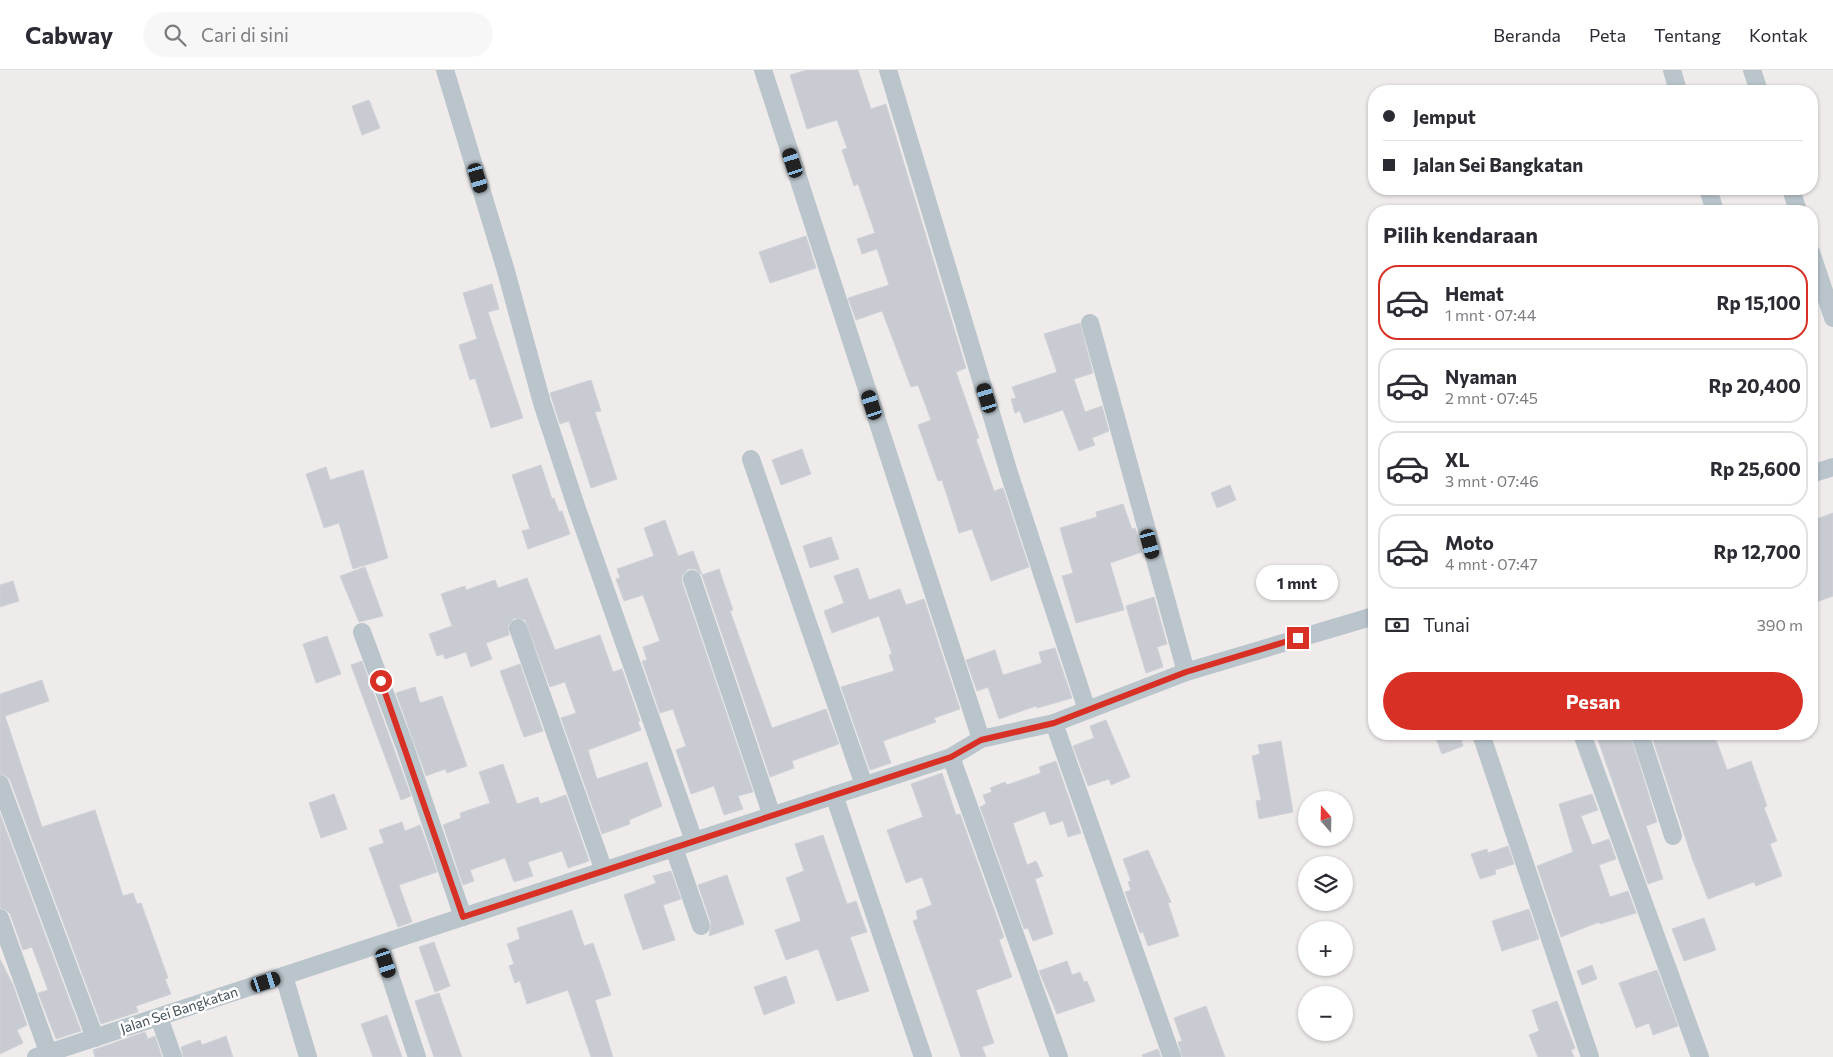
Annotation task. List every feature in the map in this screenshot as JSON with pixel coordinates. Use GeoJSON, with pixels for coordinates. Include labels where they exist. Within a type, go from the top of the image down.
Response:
{"type":"FeatureCollection","features":[{"type":"Feature","properties":{"kind":"street"},"geometry":{"type":"LineString","coordinates":[[444,70],[506,271],[542,403],[574,500],[694,841]]}},
{"type":"Feature","properties":{"kind":"street"},"geometry":{"type":"LineString","coordinates":[[763,70],[981,740]]}},
{"type":"Feature","properties":{"kind":"street"},"geometry":{"type":"LineString","coordinates":[[888,70],[1009,474],[1087,710]]}},
{"type":"Feature","properties":{"kind":"street"},"geometry":{"type":"LineString","coordinates":[[1672,70],[1676,85]]}},
{"type":"Feature","properties":{"kind":"street"},"geometry":{"type":"LineString","coordinates":[[1752,70],[1756,85]]}},
{"type":"Feature","properties":{"kind":"street"},"geometry":{"type":"LineString","coordinates":[[1818,273],[1833,318]]}},
{"type":"Feature","properties":{"kind":"street"},"geometry":{"type":"LineString","coordinates":[[1090,323],[1186,672]]}},
{"type":"Feature","properties":{"kind":"street"},"geometry":{"type":"LineString","coordinates":[[750,459],[864,785]]}},
{"type":"Feature","properties":{"kind":"street"},"geometry":{"type":"LineString","coordinates":[[1818,473],[1832,471]]}},
{"type":"Feature","properties":{"kind":"street"},"geometry":{"type":"LineString","coordinates":[[692,580],[772,816]]}},
{"type":"Feature","properties":{"kind":"street","name":"Jalan Sei Bangkatan"},"geometry":{"type":"LineString","coordinates":[[46,1056],[95,1038],[951,757],[981,740],[1054,723],[1186,672],[1368,618]]}},
{"type":"Feature","properties":{"kind":"street"},"geometry":{"type":"LineString","coordinates":[[518,628],[604,871]]}},
{"type":"Feature","properties":{"kind":"street"},"geometry":{"type":"LineString","coordinates":[[362,632],[405,748],[463,917]]}},
{"type":"Feature","properties":{"kind":"street"},"geometry":{"type":"LineString","coordinates":[[1054,723],[1172,1057]]}},
{"type":"Feature","properties":{"kind":"street"},"geometry":{"type":"LineString","coordinates":[[1483,740],[1590,1057]]}},
{"type":"Feature","properties":{"kind":"street"},"geometry":{"type":"LineString","coordinates":[[1584,740],[1700,1057]]}},
{"type":"Feature","properties":{"kind":"street"},"geometry":{"type":"LineString","coordinates":[[1642,740],[1673,836]]}},
{"type":"Feature","properties":{"kind":"street"},"geometry":{"type":"LineString","coordinates":[[951,757],[1058,1057]]}},
{"type":"Feature","properties":{"kind":"street"},"geometry":{"type":"LineString","coordinates":[[0,784],[95,1038]]}},
{"type":"Feature","properties":{"kind":"street"},"geometry":{"type":"LineString","coordinates":[[834,795],[923,1057]]}},
{"type":"Feature","properties":{"kind":"street"},"geometry":{"type":"LineString","coordinates":[[674,848],[701,926]]}},
{"type":"Feature","properties":{"kind":"street"},"geometry":{"type":"LineString","coordinates":[[0,918],[46,1056]]}},
{"type":"Feature","properties":{"kind":"street"},"geometry":{"type":"LineString","coordinates":[[380,945],[417,1057]]}},
{"type":"Feature","properties":{"kind":"street"},"geometry":{"type":"LineString","coordinates":[[284,976],[308,1057]]}},
{"type":"Feature","properties":{"kind":"street"},"geometry":{"type":"LineString","coordinates":[[159,1017],[173,1057]]}},
{"type":"Feature","properties":{"kind":"building"},"geometry":{"type":"Polygon","coordinates":[[[807,70],[858,70],[871,109],[886,104],[966,368],[956,372],[979,438],[976,439],[994,491],[1003,488],[1029,567],[991,581],[972,529],[959,533],[942,480],[938,481],[918,425],[931,420],[918,385],[911,387],[882,311],[856,320],[848,298],[889,285],[877,249],[862,254],[857,239],[875,233],[858,184],[854,186],[842,150],[847,148],[837,120],[807,129],[790,75],[807,70]]]}},
{"type":"Feature","properties":{"kind":"building"},"geometry":{"type":"Polygon","coordinates":[[[369,100],[380,128],[362,135],[352,106],[369,100]]]}},
{"type":"Feature","properties":{"kind":"building"},"geometry":{"type":"Polygon","coordinates":[[[806,236],[816,268],[770,283],[759,252],[806,236]]]}},
{"type":"Feature","properties":{"kind":"building"},"geometry":{"type":"Polygon","coordinates":[[[492,284],[499,309],[488,312],[523,418],[491,428],[475,378],[470,380],[459,345],[477,339],[463,293],[492,284]]]}},
{"type":"Feature","properties":{"kind":"building"},"geometry":{"type":"Polygon","coordinates":[[[1080,323],[1093,373],[1074,379],[1085,412],[1102,406],[1109,431],[1092,438],[1095,445],[1079,451],[1063,410],[1024,423],[1020,411],[1015,413],[1011,399],[1016,398],[1012,387],[1057,372],[1044,334],[1080,323]]]}},
{"type":"Feature","properties":{"kind":"building"},"geometry":{"type":"Polygon","coordinates":[[[591,380],[601,411],[595,412],[617,479],[591,488],[569,421],[560,424],[550,393],[591,380]]]}},
{"type":"Feature","properties":{"kind":"building"},"geometry":{"type":"Polygon","coordinates":[[[802,449],[811,474],[781,485],[772,460],[802,449]]]}},
{"type":"Feature","properties":{"kind":"building"},"geometry":{"type":"Polygon","coordinates":[[[541,465],[552,499],[554,498],[559,512],[562,511],[570,534],[528,549],[522,531],[530,529],[512,475],[541,465]]]}},
{"type":"Feature","properties":{"kind":"building"},"geometry":{"type":"Polygon","coordinates":[[[326,467],[330,480],[363,470],[388,558],[353,569],[339,523],[324,528],[306,474],[326,467]]]}},
{"type":"Feature","properties":{"kind":"building"},"geometry":{"type":"Polygon","coordinates":[[[1230,485],[1236,500],[1217,508],[1211,493],[1230,485]]]}},
{"type":"Feature","properties":{"kind":"building"},"geometry":{"type":"Polygon","coordinates":[[[1123,504],[1132,529],[1135,528],[1142,552],[1110,563],[1124,610],[1076,623],[1062,576],[1073,573],[1060,528],[1097,517],[1096,512],[1123,504]]]}},
{"type":"Feature","properties":{"kind":"building"},"geometry":{"type":"Polygon","coordinates":[[[1833,513],[1833,596],[1818,601],[1818,518],[1833,513]]]}},
{"type":"Feature","properties":{"kind":"building"},"geometry":{"type":"Polygon","coordinates":[[[665,520],[678,556],[693,551],[702,575],[695,569],[688,569],[682,576],[682,582],[753,792],[738,796],[743,809],[724,815],[714,786],[691,794],[676,750],[686,746],[673,709],[660,713],[642,661],[647,660],[643,647],[660,641],[643,595],[624,601],[616,579],[620,578],[617,569],[654,556],[644,528],[665,520]]]}},
{"type":"Feature","properties":{"kind":"building"},"geometry":{"type":"Polygon","coordinates":[[[831,537],[839,559],[810,568],[803,546],[831,537]]]}},
{"type":"Feature","properties":{"kind":"building"},"geometry":{"type":"Polygon","coordinates":[[[365,567],[383,616],[359,622],[340,576],[365,567]]]}},
{"type":"Feature","properties":{"kind":"building"},"geometry":{"type":"Polygon","coordinates":[[[858,568],[869,600],[900,589],[906,605],[924,599],[960,709],[934,718],[936,722],[883,741],[891,763],[870,770],[841,687],[894,671],[889,655],[892,654],[879,616],[832,633],[824,611],[844,603],[834,576],[858,568]]]}},
{"type":"Feature","properties":{"kind":"building"},"geometry":{"type":"Polygon","coordinates":[[[719,569],[733,610],[730,611],[772,728],[826,709],[839,744],[792,761],[794,768],[770,777],[702,575],[719,569]]]}},
{"type":"Feature","properties":{"kind":"building"},"geometry":{"type":"Polygon","coordinates":[[[527,578],[555,650],[600,635],[613,672],[622,669],[640,721],[638,722],[641,730],[588,750],[597,779],[647,762],[662,806],[629,820],[630,824],[602,834],[561,718],[576,713],[565,682],[550,687],[525,620],[514,618],[508,626],[509,635],[486,643],[492,659],[471,667],[466,652],[445,659],[443,654],[437,656],[429,634],[452,626],[441,594],[465,586],[466,590],[495,580],[498,588],[527,578]]]}},
{"type":"Feature","properties":{"kind":"building"},"geometry":{"type":"Polygon","coordinates":[[[13,581],[19,601],[0,607],[0,585],[13,581]]]}},
{"type":"Feature","properties":{"kind":"building"},"geometry":{"type":"Polygon","coordinates":[[[1154,597],[1167,644],[1157,647],[1163,667],[1146,673],[1126,606],[1154,597]]]}},
{"type":"Feature","properties":{"kind":"building"},"geometry":{"type":"Polygon","coordinates":[[[327,636],[341,674],[316,683],[303,644],[327,636]]]}},
{"type":"Feature","properties":{"kind":"building"},"geometry":{"type":"Polygon","coordinates":[[[1055,648],[1072,698],[1037,708],[1036,706],[999,719],[988,687],[977,691],[966,660],[995,650],[1003,675],[1042,663],[1039,652],[1055,648]]]}},
{"type":"Feature","properties":{"kind":"building"},"geometry":{"type":"Polygon","coordinates":[[[362,661],[411,796],[401,800],[351,665],[362,661]]]}},
{"type":"Feature","properties":{"kind":"building"},"geometry":{"type":"Polygon","coordinates":[[[520,664],[543,731],[524,737],[500,671],[520,664]]]}},
{"type":"Feature","properties":{"kind":"building"},"geometry":{"type":"Polygon","coordinates":[[[42,680],[49,701],[5,716],[42,827],[95,810],[123,896],[133,893],[137,904],[141,903],[168,978],[165,979],[171,994],[136,1006],[138,1012],[101,1024],[10,780],[0,774],[0,694],[42,680]]]}},
{"type":"Feature","properties":{"kind":"building"},"geometry":{"type":"Polygon","coordinates":[[[415,687],[420,703],[442,696],[467,766],[447,773],[445,769],[426,776],[396,693],[415,687]]]}},
{"type":"Feature","properties":{"kind":"building"},"geometry":{"type":"Polygon","coordinates":[[[1106,720],[1130,777],[1111,785],[1109,779],[1088,786],[1073,746],[1094,738],[1090,726],[1106,720]]]}},
{"type":"Feature","properties":{"kind":"building"},"geometry":{"type":"Polygon","coordinates":[[[1436,740],[1461,740],[1463,746],[1442,754],[1436,740]]]}},
{"type":"Feature","properties":{"kind":"building"},"geometry":{"type":"Polygon","coordinates":[[[1598,740],[1632,740],[1657,822],[1646,826],[1663,879],[1648,884],[1598,740]]]}},
{"type":"Feature","properties":{"kind":"building"},"geometry":{"type":"Polygon","coordinates":[[[1653,740],[1716,740],[1727,770],[1751,761],[1767,806],[1764,808],[1777,841],[1770,844],[1782,876],[1756,886],[1754,882],[1708,899],[1692,858],[1653,740]]]}},
{"type":"Feature","properties":{"kind":"building"},"geometry":{"type":"Polygon","coordinates":[[[1281,741],[1293,812],[1259,819],[1256,801],[1261,800],[1252,756],[1260,754],[1258,745],[1281,741]]]}},
{"type":"Feature","properties":{"kind":"building"},"geometry":{"type":"Polygon","coordinates":[[[1056,761],[1081,833],[1068,837],[1063,821],[1050,825],[1045,811],[1013,823],[1027,865],[1036,861],[1043,876],[1035,879],[1053,934],[1033,941],[1028,928],[1024,929],[980,807],[986,804],[983,795],[992,792],[990,788],[1005,782],[1007,785],[1041,773],[1039,767],[1056,761]]]}},
{"type":"Feature","properties":{"kind":"building"},"geometry":{"type":"Polygon","coordinates":[[[503,764],[517,804],[538,797],[540,804],[566,795],[589,861],[568,868],[562,851],[528,862],[533,876],[514,882],[505,858],[470,870],[474,881],[463,885],[443,825],[461,818],[460,813],[490,803],[479,772],[503,764]]]}},
{"type":"Feature","properties":{"kind":"building"},"geometry":{"type":"Polygon","coordinates":[[[942,773],[956,815],[960,814],[1004,937],[999,940],[1012,977],[976,990],[994,1043],[982,1047],[986,1057],[961,1057],[913,921],[918,919],[916,911],[932,905],[922,877],[906,883],[887,830],[923,817],[911,784],[942,773]]]}},
{"type":"Feature","properties":{"kind":"building"},"geometry":{"type":"Polygon","coordinates":[[[334,794],[347,829],[321,838],[309,803],[334,794]]]}},
{"type":"Feature","properties":{"kind":"building"},"geometry":{"type":"Polygon","coordinates":[[[1592,794],[1598,810],[1581,816],[1592,845],[1609,839],[1616,859],[1599,865],[1610,897],[1628,891],[1636,913],[1600,924],[1599,922],[1561,937],[1537,866],[1573,852],[1559,804],[1592,794]]]}},
{"type":"Feature","properties":{"kind":"building"},"geometry":{"type":"Polygon","coordinates":[[[0,814],[81,1031],[56,1039],[38,993],[48,990],[32,947],[23,950],[10,914],[0,908],[0,814]]]}},
{"type":"Feature","properties":{"kind":"building"},"geometry":{"type":"Polygon","coordinates":[[[402,822],[405,831],[420,825],[437,872],[399,885],[412,922],[398,927],[369,848],[384,843],[379,830],[402,822]]]}},
{"type":"Feature","properties":{"kind":"building"},"geometry":{"type":"Polygon","coordinates":[[[823,835],[847,904],[856,901],[867,932],[850,937],[869,991],[837,1001],[818,949],[786,960],[775,930],[801,921],[786,878],[804,871],[795,844],[823,835]]]}},
{"type":"Feature","properties":{"kind":"building"},"geometry":{"type":"Polygon","coordinates":[[[1508,846],[1514,864],[1495,870],[1496,874],[1480,879],[1471,854],[1487,849],[1488,853],[1508,846]]]}},
{"type":"Feature","properties":{"kind":"building"},"geometry":{"type":"Polygon","coordinates":[[[1148,850],[1171,902],[1168,903],[1179,936],[1148,946],[1143,932],[1140,933],[1125,892],[1131,890],[1128,882],[1131,881],[1123,859],[1148,850]]]}},
{"type":"Feature","properties":{"kind":"building"},"geometry":{"type":"Polygon","coordinates":[[[671,871],[681,899],[663,905],[675,940],[643,950],[624,895],[656,883],[653,876],[671,871]]]}},
{"type":"Feature","properties":{"kind":"building"},"geometry":{"type":"Polygon","coordinates":[[[727,875],[744,924],[709,936],[711,923],[698,885],[727,875]]]}},
{"type":"Feature","properties":{"kind":"building"},"geometry":{"type":"Polygon","coordinates":[[[1529,909],[1539,939],[1502,951],[1492,921],[1529,909]]]}},
{"type":"Feature","properties":{"kind":"building"},"geometry":{"type":"Polygon","coordinates":[[[572,910],[584,946],[593,943],[611,995],[595,1000],[613,1057],[591,1057],[568,990],[527,1004],[520,981],[515,983],[509,966],[514,964],[507,944],[520,939],[517,928],[572,910]]]}},
{"type":"Feature","properties":{"kind":"building"},"geometry":{"type":"Polygon","coordinates":[[[1704,918],[1716,950],[1684,961],[1672,929],[1704,918]]]}},
{"type":"Feature","properties":{"kind":"building"},"geometry":{"type":"Polygon","coordinates":[[[434,942],[450,986],[435,992],[419,947],[434,942]]]}},
{"type":"Feature","properties":{"kind":"building"},"geometry":{"type":"Polygon","coordinates":[[[0,959],[13,985],[27,1025],[17,1030],[23,1043],[0,1054],[0,959]]]}},
{"type":"Feature","properties":{"kind":"building"},"geometry":{"type":"Polygon","coordinates":[[[1067,961],[1072,975],[1080,972],[1084,982],[1087,981],[1095,1001],[1057,1014],[1039,971],[1067,961]]]}},
{"type":"Feature","properties":{"kind":"building"},"geometry":{"type":"Polygon","coordinates":[[[1592,965],[1597,979],[1582,985],[1577,971],[1592,965]]]}},
{"type":"Feature","properties":{"kind":"building"},"geometry":{"type":"Polygon","coordinates":[[[1657,970],[1678,1026],[1653,1035],[1649,1023],[1636,1028],[1619,983],[1657,970]]]}},
{"type":"Feature","properties":{"kind":"building"},"geometry":{"type":"Polygon","coordinates":[[[786,976],[795,1003],[764,1015],[754,987],[786,976]]]}},
{"type":"Feature","properties":{"kind":"building"},"geometry":{"type":"Polygon","coordinates":[[[439,993],[462,1057],[434,1057],[415,1001],[439,993]]]}},
{"type":"Feature","properties":{"kind":"building"},"geometry":{"type":"Polygon","coordinates":[[[1557,1001],[1575,1048],[1571,1050],[1574,1057],[1538,1057],[1529,1035],[1539,1031],[1532,1010],[1557,1001]]]}},
{"type":"Feature","properties":{"kind":"building"},"geometry":{"type":"Polygon","coordinates":[[[1206,1006],[1225,1057],[1182,1057],[1178,1042],[1182,1041],[1174,1018],[1206,1006]]]}},
{"type":"Feature","properties":{"kind":"building"},"geometry":{"type":"Polygon","coordinates":[[[387,1015],[402,1057],[373,1057],[361,1024],[387,1015]]]}},
{"type":"Feature","properties":{"kind":"building"},"geometry":{"type":"Polygon","coordinates":[[[145,1032],[148,1039],[155,1036],[162,1057],[95,1057],[93,1050],[145,1032]]]}},
{"type":"Feature","properties":{"kind":"building"},"geometry":{"type":"Polygon","coordinates":[[[226,1036],[233,1057],[183,1057],[181,1047],[200,1040],[202,1045],[226,1036]]]}},
{"type":"Feature","properties":{"kind":"building"},"geometry":{"type":"Polygon","coordinates":[[[1158,1049],[1161,1057],[1143,1057],[1142,1055],[1158,1049]]]}},
{"type":"Feature","properties":{"kind":"route"},"geometry":{"type":"LineString","coordinates":[[381,681],[463,917],[951,757],[981,740],[1054,723],[1186,672],[1298,638]]}}]}
